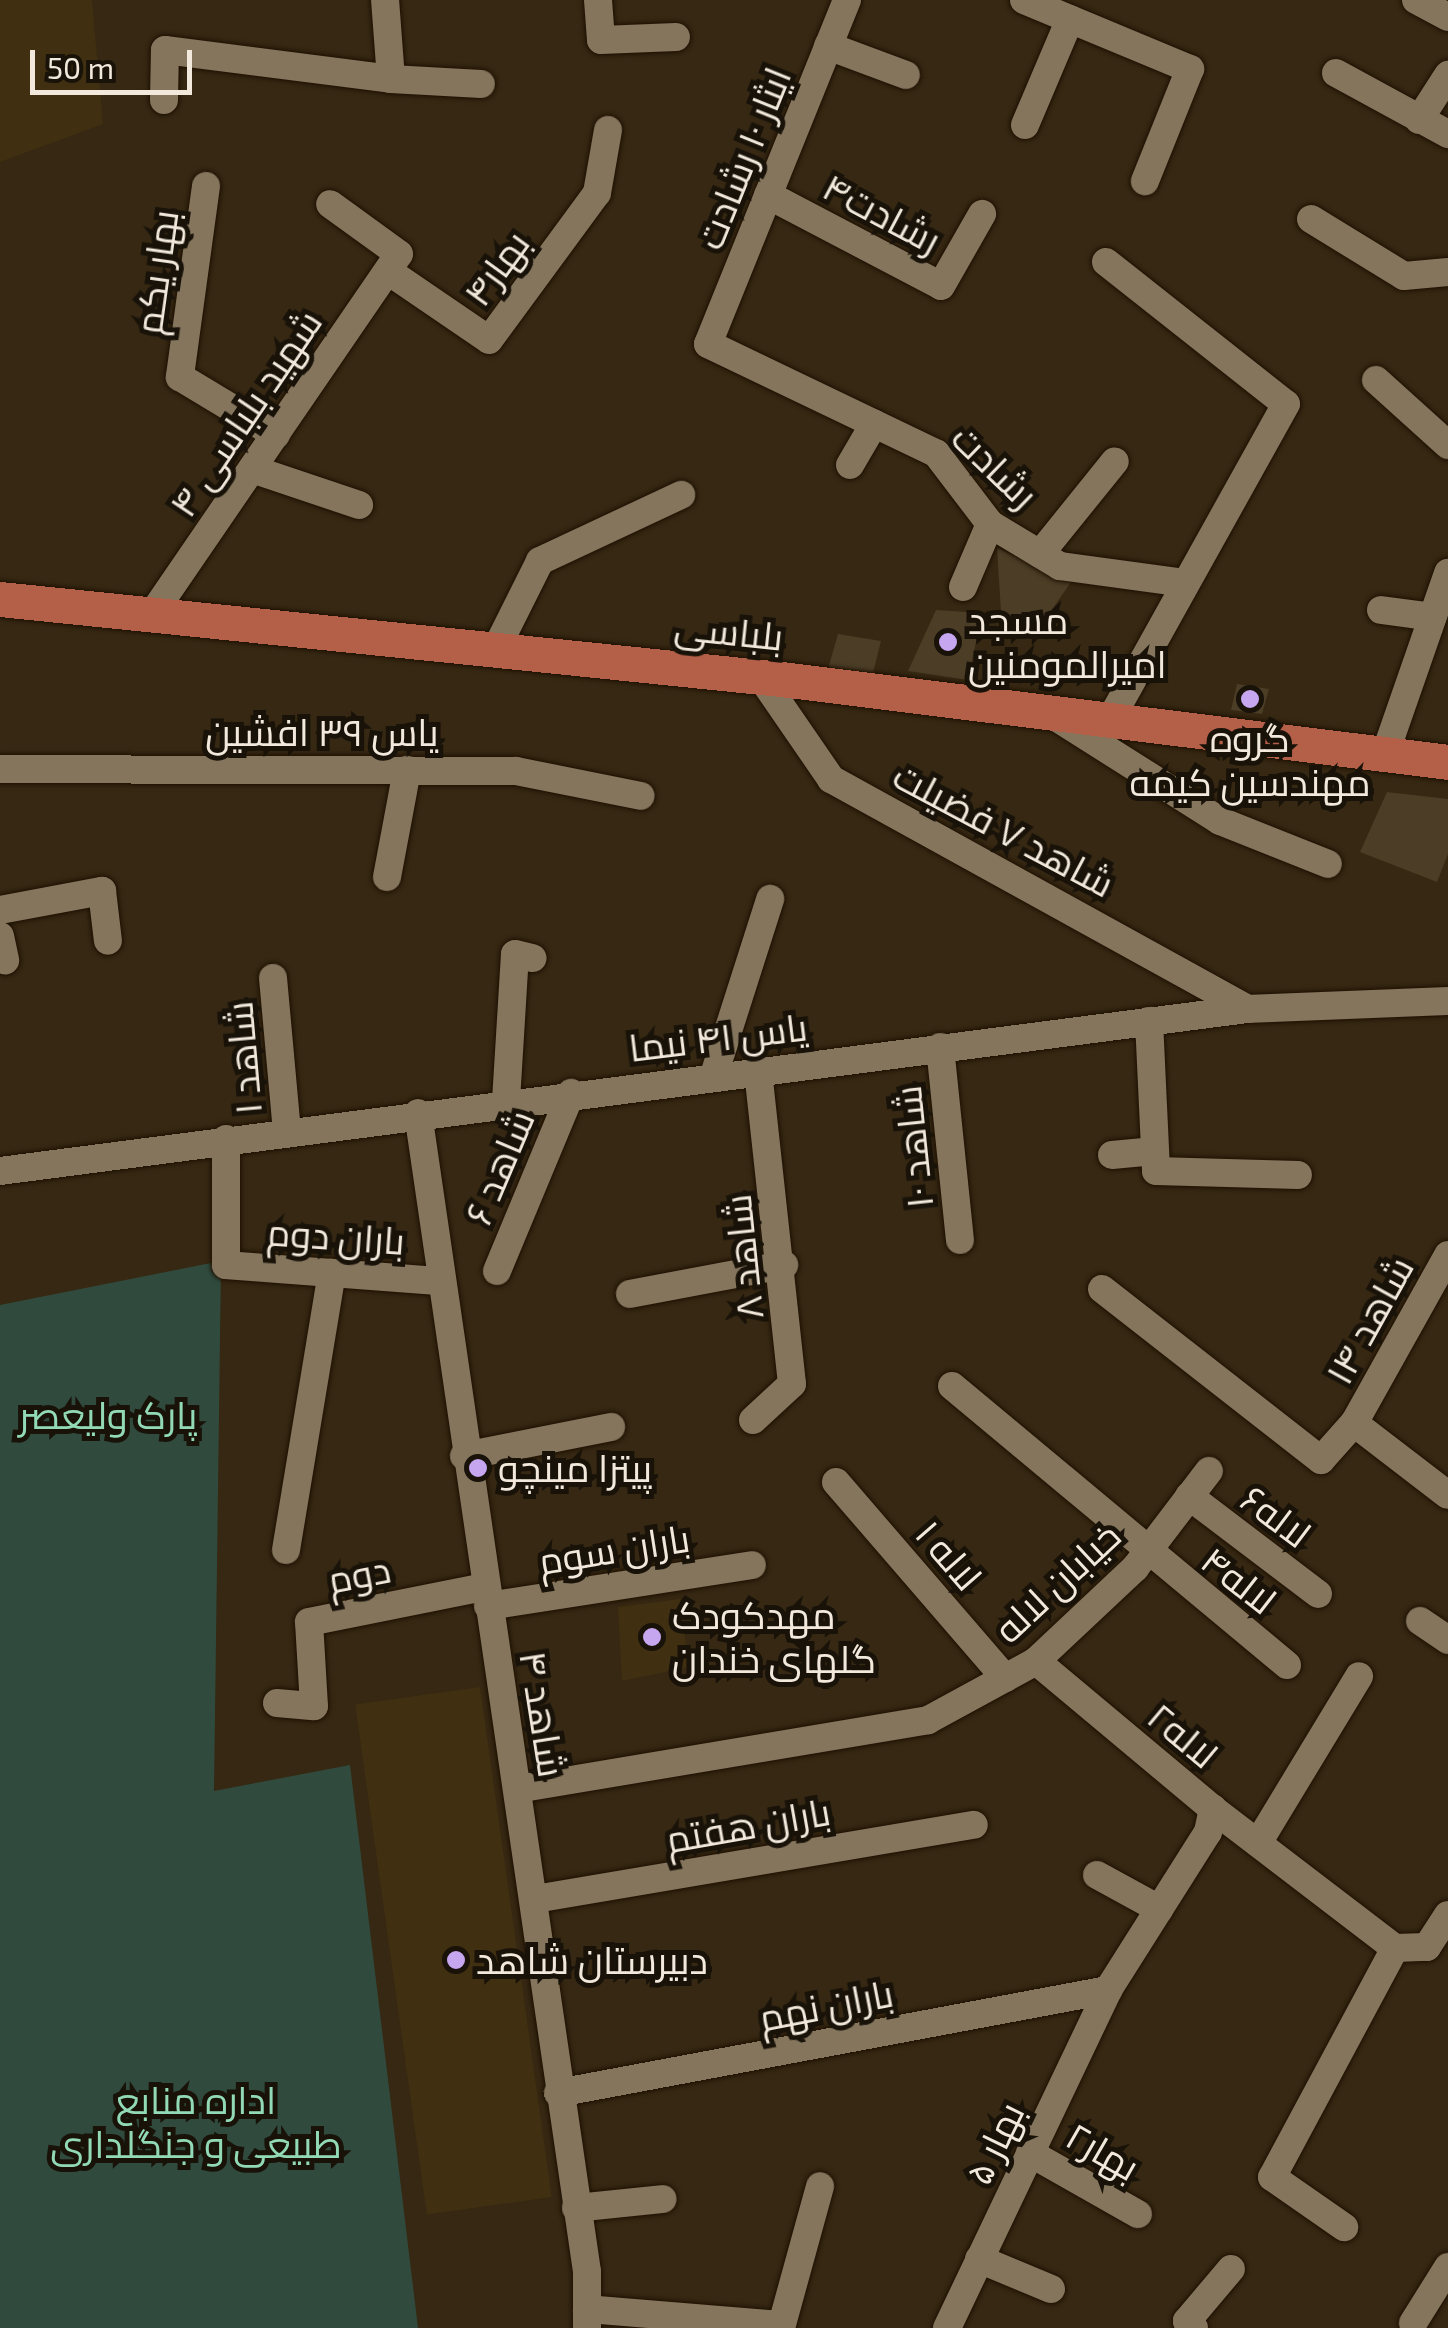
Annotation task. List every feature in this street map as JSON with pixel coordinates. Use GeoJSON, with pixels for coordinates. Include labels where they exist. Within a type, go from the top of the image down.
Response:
{"type":"FeatureCollection","features":[{"type":"Feature","properties":{"kind":"main road","name":"بلباسی"},"geometry":{"type":"LineString","coordinates":[[0,599],[762,677],[1448,762]]}},
{"type":"Feature","properties":{"kind":"street"},"geometry":{"type":"LineString","coordinates":[[385,0],[391,78]]}},
{"type":"Feature","properties":{"kind":"street"},"geometry":{"type":"LineString","coordinates":[[598,0],[601,40],[676,37]]}},
{"type":"Feature","properties":{"kind":"street","name":"ایثار ۱۰ رشادت"},"geometry":{"type":"LineString","coordinates":[[708,344],[847,0]]}},
{"type":"Feature","properties":{"kind":"street"},"geometry":{"type":"LineString","coordinates":[[1024,0],[1190,69],[1144,181]]}},
{"type":"Feature","properties":{"kind":"street"},"geometry":{"type":"LineString","coordinates":[[1416,0],[1448,17]]}},
{"type":"Feature","properties":{"kind":"street"},"geometry":{"type":"LineString","coordinates":[[1025,125],[1070,19]]}},
{"type":"Feature","properties":{"kind":"street"},"geometry":{"type":"LineString","coordinates":[[828,46],[906,74]]}},
{"type":"Feature","properties":{"kind":"street"},"geometry":{"type":"LineString","coordinates":[[164,100],[165,50],[391,78],[481,84]]}},
{"type":"Feature","properties":{"kind":"street"},"geometry":{"type":"LineString","coordinates":[[1336,73],[1448,134]]}},
{"type":"Feature","properties":{"kind":"street"},"geometry":{"type":"LineString","coordinates":[[1419,120],[1448,75]]}},
{"type":"Feature","properties":{"kind":"street","name":"بهار۴"},"geometry":{"type":"LineString","coordinates":[[394,263],[490,340],[597,193],[608,130]]}},
{"type":"Feature","properties":{"kind":"street","name":"بهار یکم"},"geometry":{"type":"LineString","coordinates":[[206,186],[180,376],[276,434]]}},
{"type":"Feature","properties":{"kind":"street","name":"رشادت۴"},"geometry":{"type":"LineString","coordinates":[[768,195],[941,286],[982,214]]}},
{"type":"Feature","properties":{"kind":"street"},"geometry":{"type":"LineString","coordinates":[[330,204],[394,263]]}},
{"type":"Feature","properties":{"kind":"street"},"geometry":{"type":"LineString","coordinates":[[1311,219],[1404,276],[1448,272]]}},
{"type":"Feature","properties":{"kind":"street"},"geometry":{"type":"LineString","coordinates":[[1106,262],[1286,404],[1110,720]]}},
{"type":"Feature","properties":{"kind":"street","name":"شهید بلباسی ۴"},"geometry":{"type":"LineString","coordinates":[[153,614],[394,263]]}},
{"type":"Feature","properties":{"kind":"street","name":"رشادت"},"geometry":{"type":"LineString","coordinates":[[708,344],[936,454],[990,524],[1060,566],[1185,583]]}},
{"type":"Feature","properties":{"kind":"street"},"geometry":{"type":"LineString","coordinates":[[1376,380],[1448,445]]}},
{"type":"Feature","properties":{"kind":"street"},"geometry":{"type":"LineString","coordinates":[[850,465],[874,424]]}},
{"type":"Feature","properties":{"kind":"street"},"geometry":{"type":"LineString","coordinates":[[1040,554],[1114,460]]}},
{"type":"Feature","properties":{"kind":"street"},"geometry":{"type":"LineString","coordinates":[[252,470],[358,505]]}},
{"type":"Feature","properties":{"kind":"street"},"geometry":{"type":"LineString","coordinates":[[496,649],[540,561],[682,495]]}},
{"type":"Feature","properties":{"kind":"street"},"geometry":{"type":"LineString","coordinates":[[963,588],[990,524]]}},
{"type":"Feature","properties":{"kind":"street"},"geometry":{"type":"LineString","coordinates":[[1385,754],[1436,628],[1448,573]]}},
{"type":"Feature","properties":{"kind":"street"},"geometry":{"type":"LineString","coordinates":[[1381,610],[1436,628]]}},
{"type":"Feature","properties":{"kind":"street","name":"شاهد ۷ فضیلت"},"geometry":{"type":"LineString","coordinates":[[762,677],[830,779],[1248,1008]]}},
{"type":"Feature","properties":{"kind":"street"},"geometry":{"type":"LineString","coordinates":[[1050,713],[1220,821],[1328,864]]}},
{"type":"Feature","properties":{"kind":"street","name":"یاس ۳۹ افشین"},"geometry":{"type":"LineString","coordinates":[[0,769],[516,771],[641,796]]}},
{"type":"Feature","properties":{"kind":"street"},"geometry":{"type":"LineString","coordinates":[[387,877],[407,770]]}},
{"type":"Feature","properties":{"kind":"street"},"geometry":{"type":"LineString","coordinates":[[0,910],[102,891],[108,941]]}},
{"type":"Feature","properties":{"kind":"street"},"geometry":{"type":"LineString","coordinates":[[714,1075],[770,899]]}},
{"type":"Feature","properties":{"kind":"street"},"geometry":{"type":"LineString","coordinates":[[506,1101],[515,954],[533,958]]}},
{"type":"Feature","properties":{"kind":"street","name":"شاهد ۱"},"geometry":{"type":"LineString","coordinates":[[273,978],[287,1131]]}},
{"type":"Feature","properties":{"kind":"street","name":"یاس ۴۱ نیما"},"geometry":{"type":"LineString","coordinates":[[0,1170],[506,1101],[1248,1008],[1448,1001]]}},
{"type":"Feature","properties":{"kind":"street"},"geometry":{"type":"LineString","coordinates":[[1150,1022],[1156,1171],[1298,1175]]}},
{"type":"Feature","properties":{"kind":"street","name":"شاهد ۱۰"},"geometry":{"type":"LineString","coordinates":[[940,1047],[960,1240]]}},
{"type":"Feature","properties":{"kind":"street","name":"شاهد ۸"},"geometry":{"type":"LineString","coordinates":[[752,1420],[792,1384],[784,1264],[758,1070]]}},
{"type":"Feature","properties":{"kind":"street","name":"شاهد ۶"},"geometry":{"type":"LineString","coordinates":[[496,1271],[570,1093]]}},
{"type":"Feature","properties":{"kind":"street","name":"شاهد ۴"},"geometry":{"type":"LineString","coordinates":[[418,1113],[464,1456],[534,1899],[587,2319]]}},
{"type":"Feature","properties":{"kind":"street","name":"باران دوم"},"geometry":{"type":"LineString","coordinates":[[226,1139],[226,1266],[440,1280]]}},
{"type":"Feature","properties":{"kind":"street"},"geometry":{"type":"LineString","coordinates":[[1112,1155],[1155,1152]]}},
{"type":"Feature","properties":{"kind":"street","name":"شاهد ۱۴"},"geometry":{"type":"LineString","coordinates":[[1448,1255],[1354,1423],[1448,1495]]}},
{"type":"Feature","properties":{"kind":"street"},"geometry":{"type":"LineString","coordinates":[[630,1294],[784,1264]]}},
{"type":"Feature","properties":{"kind":"street"},"geometry":{"type":"LineString","coordinates":[[286,1550],[332,1273]]}},
{"type":"Feature","properties":{"kind":"street"},"geometry":{"type":"LineString","coordinates":[[1102,1289],[1321,1460],[1354,1423]]}},
{"type":"Feature","properties":{"kind":"street","name":"لاله۴"},"geometry":{"type":"LineString","coordinates":[[952,1386],[1146,1554],[1286,1665]]}},
{"type":"Feature","properties":{"kind":"street"},"geometry":{"type":"LineString","coordinates":[[464,1456],[611,1426]]}},
{"type":"Feature","properties":{"kind":"street","name":"خیابان لاله"},"geometry":{"type":"LineString","coordinates":[[517,1789],[928,1720],[1036,1661],[1146,1554],[1209,1471]]}},
{"type":"Feature","properties":{"kind":"street","name":"لاله ۱"},"geometry":{"type":"LineString","coordinates":[[836,1482],[1005,1678]]}},
{"type":"Feature","properties":{"kind":"street","name":"لاله۶"},"geometry":{"type":"LineString","coordinates":[[1190,1496],[1318,1594]]}},
{"type":"Feature","properties":{"kind":"street","name":"باران سوم"},"geometry":{"type":"LineString","coordinates":[[486,1596],[752,1566]]}},
{"type":"Feature","properties":{"kind":"street","name":"دوم"},"geometry":{"type":"LineString","coordinates":[[277,1703],[314,1706],[310,1622],[486,1596]]}},
{"type":"Feature","properties":{"kind":"street"},"geometry":{"type":"LineString","coordinates":[[1420,1621],[1448,1640]]}},
{"type":"Feature","properties":{"kind":"street","name":"لاله۲"},"geometry":{"type":"LineString","coordinates":[[1036,1661],[1212,1809],[1159,1909],[1108,1990]]}},
{"type":"Feature","properties":{"kind":"street"},"geometry":{"type":"LineString","coordinates":[[1258,1843],[1359,1676]]}},
{"type":"Feature","properties":{"kind":"street"},"geometry":{"type":"LineString","coordinates":[[1212,1809],[1395,1948],[1428,1947],[1448,1914]]}},
{"type":"Feature","properties":{"kind":"street","name":"باران هفتم"},"geometry":{"type":"LineString","coordinates":[[534,1899],[974,1825]]}},
{"type":"Feature","properties":{"kind":"street"},"geometry":{"type":"LineString","coordinates":[[1098,1875],[1159,1909]]}},
{"type":"Feature","properties":{"kind":"street"},"geometry":{"type":"LineString","coordinates":[[1344,2227],[1272,2177],[1395,1948]]}},
{"type":"Feature","properties":{"kind":"street","name":"باران نهم"},"geometry":{"type":"LineString","coordinates":[[558,2093],[1108,1990]]}},
{"type":"Feature","properties":{"kind":"street","name":"بهار ۵"},"geometry":{"type":"LineString","coordinates":[[946,2328],[1108,1990]]}},
{"type":"Feature","properties":{"kind":"street","name":"بهار۲"},"geometry":{"type":"LineString","coordinates":[[1030,2152],[1138,2214]]}},
{"type":"Feature","properties":{"kind":"street"},"geometry":{"type":"LineString","coordinates":[[587,2319],[781,2327],[820,2186]]}},
{"type":"Feature","properties":{"kind":"street"},"geometry":{"type":"LineString","coordinates":[[576,2208],[664,2199]]}},
{"type":"Feature","properties":{"kind":"street"},"geometry":{"type":"LineString","coordinates":[[980,2259],[1051,2289]]}},
{"type":"Feature","properties":{"kind":"street"},"geometry":{"type":"LineString","coordinates":[[1412,2323],[1448,2267]]}},
{"type":"Feature","properties":{"kind":"street"},"geometry":{"type":"LineString","coordinates":[[1190,2325],[1231,2269]]}},
{"type":"Feature","properties":{"kind":"shaded area"},"geometry":{"type":"Polygon","coordinates":[[[0,0],[92,0],[103,124],[0,162],[0,0]]]}},
{"type":"Feature","properties":{"kind":"shaded area","name":"مهدکودک گلهای خندان"},"geometry":{"type":"Polygon","coordinates":[[[680,1599],[689,1667],[622,1681],[618,1607],[680,1599]]]}},
{"type":"Feature","properties":{"kind":"shaded area","name":"دبیرستان شاهد"},"geometry":{"type":"Polygon","coordinates":[[[480,1687],[552,2197],[427,2215],[355,1705],[480,1687]]]}},
{"type":"Feature","properties":{"kind":"green space","name":"اداره منابع طبیعی و جنگلداری"},"geometry":{"type":"Polygon","coordinates":[[[221,1261],[214,1791],[350,1765],[418,2328],[0,2328],[0,1305],[221,1261]]]}},
{"type":"Feature","properties":{"kind":"building"},"geometry":{"type":"Polygon","coordinates":[[[997,548],[1071,582],[1042,624],[1001,612],[997,548]]]}},
{"type":"Feature","properties":{"kind":"building","name":"مسجد امیرالمومنین"},"geometry":{"type":"Polygon","coordinates":[[[936,610],[982,613],[968,680],[908,671],[936,610]]]}},
{"type":"Feature","properties":{"kind":"building"},"geometry":{"type":"Polygon","coordinates":[[[838,634],[881,641],[871,681],[826,676],[838,634]]]}},
{"type":"Feature","properties":{"kind":"building","name":"گروه مهندسین کیمه"},"geometry":{"type":"Polygon","coordinates":[[[1237,684],[1269,689],[1262,714],[1231,710],[1237,684]]]}},
{"type":"Feature","properties":{"kind":"building"},"geometry":{"type":"Polygon","coordinates":[[[1387,792],[1448,799],[1448,854],[1437,882],[1360,852],[1387,792]]]}},
{"type":"Feature","properties":{"kind":"place","name":"مسجد امیرالمومنین"},"geometry":{"type":"Point","coordinates":[948,642]}},
{"type":"Feature","properties":{"kind":"place","name":"گروه مهندسین کیمه"},"geometry":{"type":"Point","coordinates":[1250,699]}},
{"type":"Feature","properties":{"kind":"place","name":"پیتزا مینچو"},"geometry":{"type":"Point","coordinates":[478,1468]}},
{"type":"Feature","properties":{"kind":"place","name":"مهدکودک گلهای خندان"},"geometry":{"type":"Point","coordinates":[652,1637]}},
{"type":"Feature","properties":{"kind":"place","name":"دبیرستان شاهد"},"geometry":{"type":"Point","coordinates":[456,1960]}},
{"type":"Feature","properties":{"kind":"park label","name":"پارک ولیعصر"},"geometry":{"type":"Point","coordinates":[108,1415]}}]}
